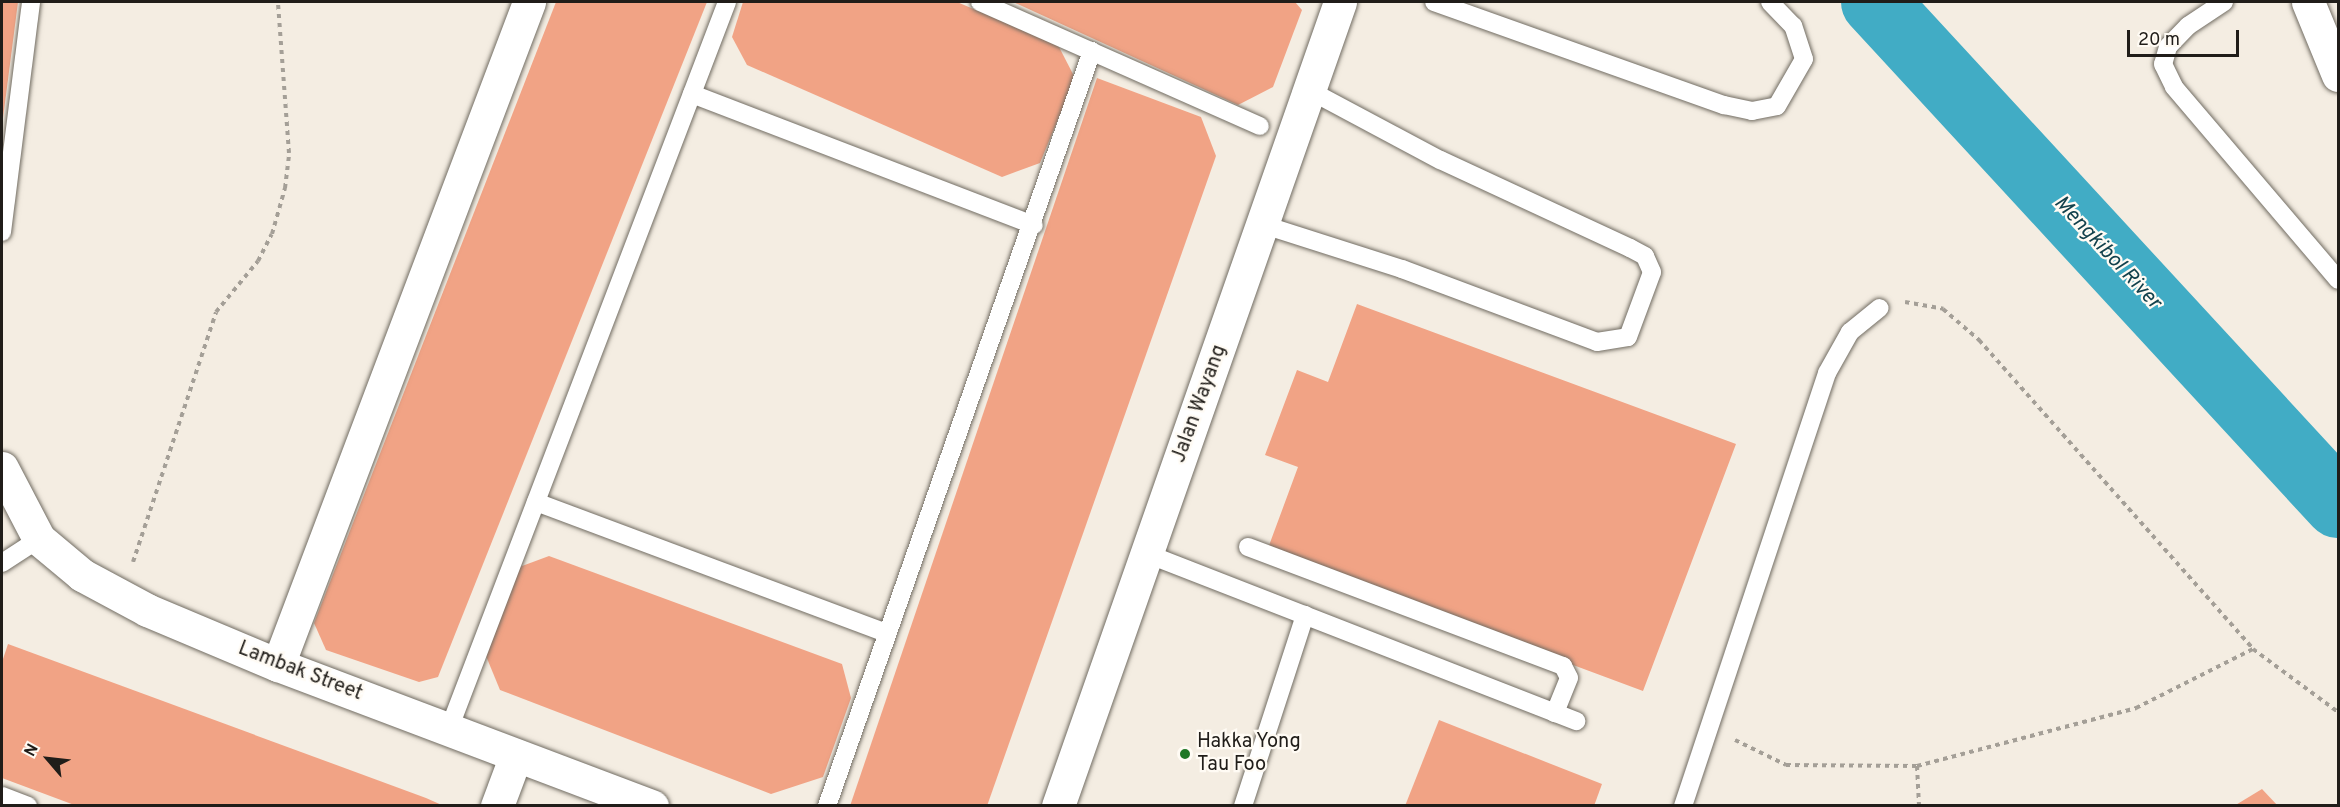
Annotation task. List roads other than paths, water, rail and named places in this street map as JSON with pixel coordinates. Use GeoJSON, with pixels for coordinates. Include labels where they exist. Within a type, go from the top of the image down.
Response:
{"type":"FeatureCollection","features":[{"type":"Feature","properties":{"kind":"street"},"geometry":{"type":"LineString","coordinates":[[278,665],[529,2]]}},
{"type":"Feature","properties":{"kind":"street","name":"Jalan Wayang"},"geometry":{"type":"LineString","coordinates":[[1058,806],[1145,553],[1210,380],[1261,224],[1340,2]]}},
{"type":"Feature","properties":{"kind":"street"},"geometry":{"type":"LineString","coordinates":[[2308,2],[2338,75]]}},
{"type":"Feature","properties":{"kind":"street","name":"Lambak Street"},"geometry":{"type":"LineString","coordinates":[[2,468],[39,539],[82,575],[121,597],[278,665],[652,806]]}},
{"type":"Feature","properties":{"kind":"street"},"geometry":{"type":"LineString","coordinates":[[497,806],[516,755]]}},
{"type":"Feature","properties":{"kind":"lane"},"geometry":{"type":"LineString","coordinates":[[2,232],[30,2]]}},
{"type":"Feature","properties":{"kind":"lane"},"geometry":{"type":"LineString","coordinates":[[449,729],[727,2]]}},
{"type":"Feature","properties":{"kind":"lane"},"geometry":{"type":"LineString","coordinates":[[980,2],[1260,126]]}},
{"type":"Feature","properties":{"kind":"lane"},"geometry":{"type":"LineString","coordinates":[[1434,2],[1724,105],[1752,111],[1777,106],[1804,59],[1793,26],[1770,2]]}},
{"type":"Feature","properties":{"kind":"lane"},"geometry":{"type":"LineString","coordinates":[[2224,2],[2188,26],[2168,47],[2163,64],[2174,87],[2338,280]]}},
{"type":"Feature","properties":{"kind":"lane"},"geometry":{"type":"LineString","coordinates":[[828,806],[887,633],[1034,225],[1092,51]]}},
{"type":"Feature","properties":{"kind":"lane"},"geometry":{"type":"LineString","coordinates":[[1261,224],[1402,269],[1598,342],[1628,337],[1652,272],[1645,256],[1440,160],[1309,90]]}},
{"type":"Feature","properties":{"kind":"lane"},"geometry":{"type":"LineString","coordinates":[[692,94],[1034,225]]}},
{"type":"Feature","properties":{"kind":"lane"},"geometry":{"type":"LineString","coordinates":[[1683,806],[1827,373],[1851,332],[1880,308]]}},
{"type":"Feature","properties":{"kind":"lane"},"geometry":{"type":"LineString","coordinates":[[536,502],[887,633]]}},
{"type":"Feature","properties":{"kind":"lane"},"geometry":{"type":"LineString","coordinates":[[2,563],[39,539]]}},
{"type":"Feature","properties":{"kind":"lane"},"geometry":{"type":"LineString","coordinates":[[1248,547],[1563,666],[1569,678],[1555,712]]}},
{"type":"Feature","properties":{"kind":"lane"},"geometry":{"type":"LineString","coordinates":[[1145,553],[1576,721]]}},
{"type":"Feature","properties":{"kind":"lane"},"geometry":{"type":"LineString","coordinates":[[1243,806],[1305,615]]}},
{"type":"Feature","properties":{"kind":"lane"},"geometry":{"type":"LineString","coordinates":[[2,796],[28,806]]}},
{"type":"Feature","properties":{"kind":"waterway","name":"Mengkibol River"},"geometry":{"type":"LineString","coordinates":[[1875,2],[2338,504]]}},
{"type":"Feature","properties":{"kind":"place","name":"Hakka Yong Tau Foo"},"geometry":{"type":"Point","coordinates":[1185,754]}}]}
